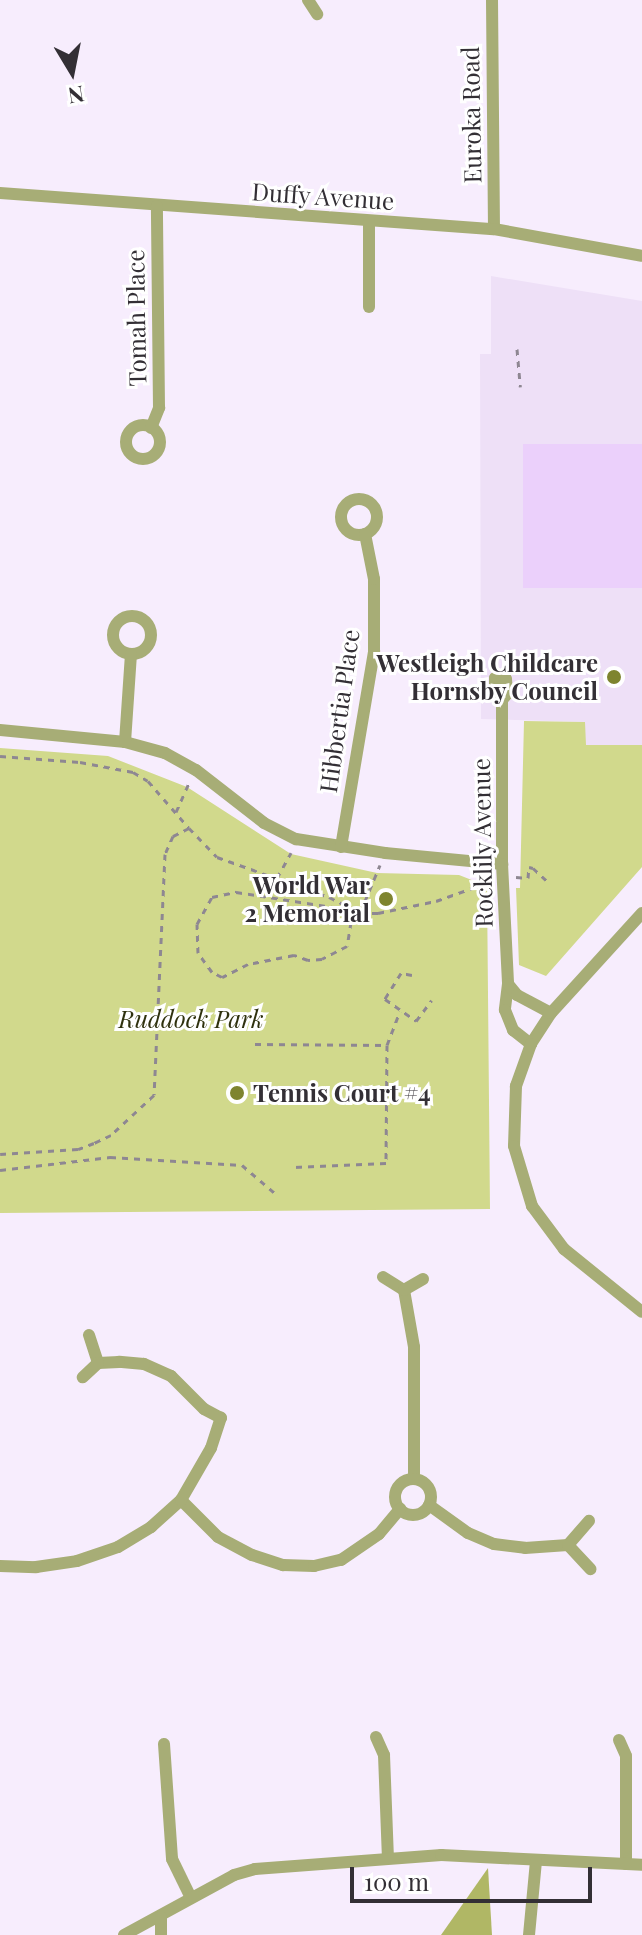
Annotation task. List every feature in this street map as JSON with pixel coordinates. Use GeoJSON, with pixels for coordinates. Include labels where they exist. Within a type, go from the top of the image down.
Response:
{"type":"FeatureCollection","features":[{"type":"Feature","properties":{"kind":"street"},"geometry":{"type":"LineString","coordinates":[[308,0],[317,14]]}},
{"type":"Feature","properties":{"kind":"street","name":"Euroka Road"},"geometry":{"type":"LineString","coordinates":[[492,0],[494,229]]}},
{"type":"Feature","properties":{"kind":"street","name":"Duffy Avenue"},"geometry":{"type":"LineString","coordinates":[[0,193],[494,229],[642,256]]}},
{"type":"Feature","properties":{"kind":"street","name":"Tomah Place"},"geometry":{"type":"LineString","coordinates":[[151,428],[159,408],[157,206]]}},
{"type":"Feature","properties":{"kind":"street"},"geometry":{"type":"LineString","coordinates":[[369,221],[369,307]]}},
{"type":"Feature","properties":{"kind":"street","name":"Hibbertia Place"},"geometry":{"type":"LineString","coordinates":[[341,847],[374,651],[374,579],[365,534]]}},
{"type":"Feature","properties":{"kind":"street"},"geometry":{"type":"LineString","coordinates":[[125,742],[131,654]]}},
{"type":"Feature","properties":{"kind":"street","name":"Rocklily Avenue"},"geometry":{"type":"LineString","coordinates":[[502,700],[502,871],[508,984],[505,1010],[508,1023],[531,1044]]}},
{"type":"Feature","properties":{"kind":"street"},"geometry":{"type":"LineString","coordinates":[[0,730],[125,742],[165,753],[196,770],[264,823],[296,839],[502,871]]}},
{"type":"Feature","properties":{"kind":"street"},"geometry":{"type":"LineString","coordinates":[[642,913],[551,1013],[531,1044],[518,1078],[514,1102],[514,1146],[524,1188],[532,1206],[564,1249],[642,1312]]}},
{"type":"Feature","properties":{"kind":"street"},"geometry":{"type":"LineString","coordinates":[[508,984],[517,995],[551,1013]]}},
{"type":"Feature","properties":{"kind":"street"},"geometry":{"type":"LineString","coordinates":[[383,1277],[404,1290]]}},
{"type":"Feature","properties":{"kind":"street"},"geometry":{"type":"LineString","coordinates":[[404,1290],[423,1279]]}},
{"type":"Feature","properties":{"kind":"street"},"geometry":{"type":"LineString","coordinates":[[404,1290],[415,1370],[414,1479]]}},
{"type":"Feature","properties":{"kind":"street"},"geometry":{"type":"LineString","coordinates":[[89,1335],[98,1363]]}},
{"type":"Feature","properties":{"kind":"street"},"geometry":{"type":"LineString","coordinates":[[0,1566],[36,1567],[77,1561],[118,1547],[151,1527],[181,1500],[211,1448],[221,1418],[204,1409],[188,1391],[157,1369],[144,1364],[98,1363],[83,1377]]}},
{"type":"Feature","properties":{"kind":"street"},"geometry":{"type":"LineString","coordinates":[[414,1479],[429,1488],[429,1505],[419,1514],[400,1509],[396,1500],[397,1490],[403,1482],[414,1479]]}},
{"type":"Feature","properties":{"kind":"street"},"geometry":{"type":"LineString","coordinates":[[181,1500],[218,1537],[252,1555],[283,1565],[314,1566],[341,1560],[379,1534],[400,1509]]}},
{"type":"Feature","properties":{"kind":"street"},"geometry":{"type":"LineString","coordinates":[[429,1505],[468,1533],[494,1544],[525,1548],[568,1545],[589,1521]]}},
{"type":"Feature","properties":{"kind":"street"},"geometry":{"type":"LineString","coordinates":[[568,1545],[590,1569]]}},
{"type":"Feature","properties":{"kind":"street"},"geometry":{"type":"LineString","coordinates":[[376,1737],[384,1755],[388,1857]]}},
{"type":"Feature","properties":{"kind":"street"},"geometry":{"type":"LineString","coordinates":[[619,1740],[626,1756],[626,1864]]}},
{"type":"Feature","properties":{"kind":"street"},"geometry":{"type":"LineString","coordinates":[[164,1744],[172,1859],[191,1898]]}},
{"type":"Feature","properties":{"kind":"street"},"geometry":{"type":"LineString","coordinates":[[124,1935],[191,1898],[255,1869],[388,1857],[484,1856],[642,1865]]}},
{"type":"Feature","properties":{"kind":"street"},"geometry":{"type":"LineString","coordinates":[[529,1935],[536,1861]]}},
{"type":"Feature","properties":{"kind":"street"},"geometry":{"type":"LineString","coordinates":[[161,1917],[161,1935]]}},
{"type":"Feature","properties":{"kind":"path"},"geometry":{"type":"LineString","coordinates":[[517,349],[520,387]]}},
{"type":"Feature","properties":{"kind":"path"},"geometry":{"type":"LineString","coordinates":[[0,756],[125,769],[148,781],[217,857],[329,897],[360,913],[378,913],[436,901],[502,871],[528,878],[529,867],[533,868],[550,884]]}},
{"type":"Feature","properties":{"kind":"path"},"geometry":{"type":"LineString","coordinates":[[176,812],[196,770]]}},
{"type":"Feature","properties":{"kind":"path"},"geometry":{"type":"LineString","coordinates":[[0,1154],[78,1149],[94,1143],[111,1135],[154,1095],[165,854],[173,836],[189,828]]}},
{"type":"Feature","properties":{"kind":"path"},"geometry":{"type":"LineString","coordinates":[[277,878],[296,839]]}},
{"type":"Feature","properties":{"kind":"path"},"geometry":{"type":"LineString","coordinates":[[351,922],[339,908],[326,904],[220,893],[206,903],[197,924],[198,953],[212,972],[222,977],[248,964],[273,958],[294,955],[308,960],[322,959],[347,946],[351,922],[360,913],[385,853]]}},
{"type":"Feature","properties":{"kind":"path"},"geometry":{"type":"LineString","coordinates":[[326,904],[329,897]]}},
{"type":"Feature","properties":{"kind":"path"},"geometry":{"type":"LineString","coordinates":[[412,975],[401,973],[385,999],[416,1021],[432,1000]]}},
{"type":"Feature","properties":{"kind":"path"},"geometry":{"type":"LineString","coordinates":[[294,1167],[386,1163],[387,1045],[400,1010]]}},
{"type":"Feature","properties":{"kind":"path"},"geometry":{"type":"LineString","coordinates":[[255,1044],[387,1045]]}},
{"type":"Feature","properties":{"kind":"path"},"geometry":{"type":"LineString","coordinates":[[0,1170],[110,1157],[242,1165],[277,1195]]}},
{"type":"Feature","properties":{"kind":"shaded area"},"geometry":{"type":"Polygon","coordinates":[[[491,276],[642,301],[642,745],[585,746],[585,722],[481,719],[480,354],[491,354],[491,276]]]}},
{"type":"Feature","properties":{"kind":"green space"},"geometry":{"type":"Polygon","coordinates":[[[524,721],[585,722],[586,745],[642,745],[642,867],[546,976],[519,965],[516,888],[520,888],[524,721]]]}},
{"type":"Feature","properties":{"kind":"green space","name":"Ruddock Park"},"geometry":{"type":"Polygon","coordinates":[[[0,748],[108,756],[187,787],[291,854],[377,873],[459,875],[487,886],[490,1209],[0,1213],[0,748]]]}},
{"type":"Feature","properties":{"kind":"green space"},"geometry":{"type":"Polygon","coordinates":[[[488,1868],[492,1935],[441,1935],[488,1868]]]}},
{"type":"Feature","properties":{"kind":"building"},"geometry":{"type":"Polygon","coordinates":[[[523,444],[642,444],[642,588],[523,588],[523,444]]]}},
{"type":"Feature","properties":{"kind":"place","name":"Westleigh Childcare Hornsby Council"},"geometry":{"type":"Point","coordinates":[614,677]}},
{"type":"Feature","properties":{"kind":"place","name":"World War 2 Memorial"},"geometry":{"type":"Point","coordinates":[386,899]}},
{"type":"Feature","properties":{"kind":"place","name":"Tennis Court #4"},"geometry":{"type":"Point","coordinates":[237,1093]}}]}
